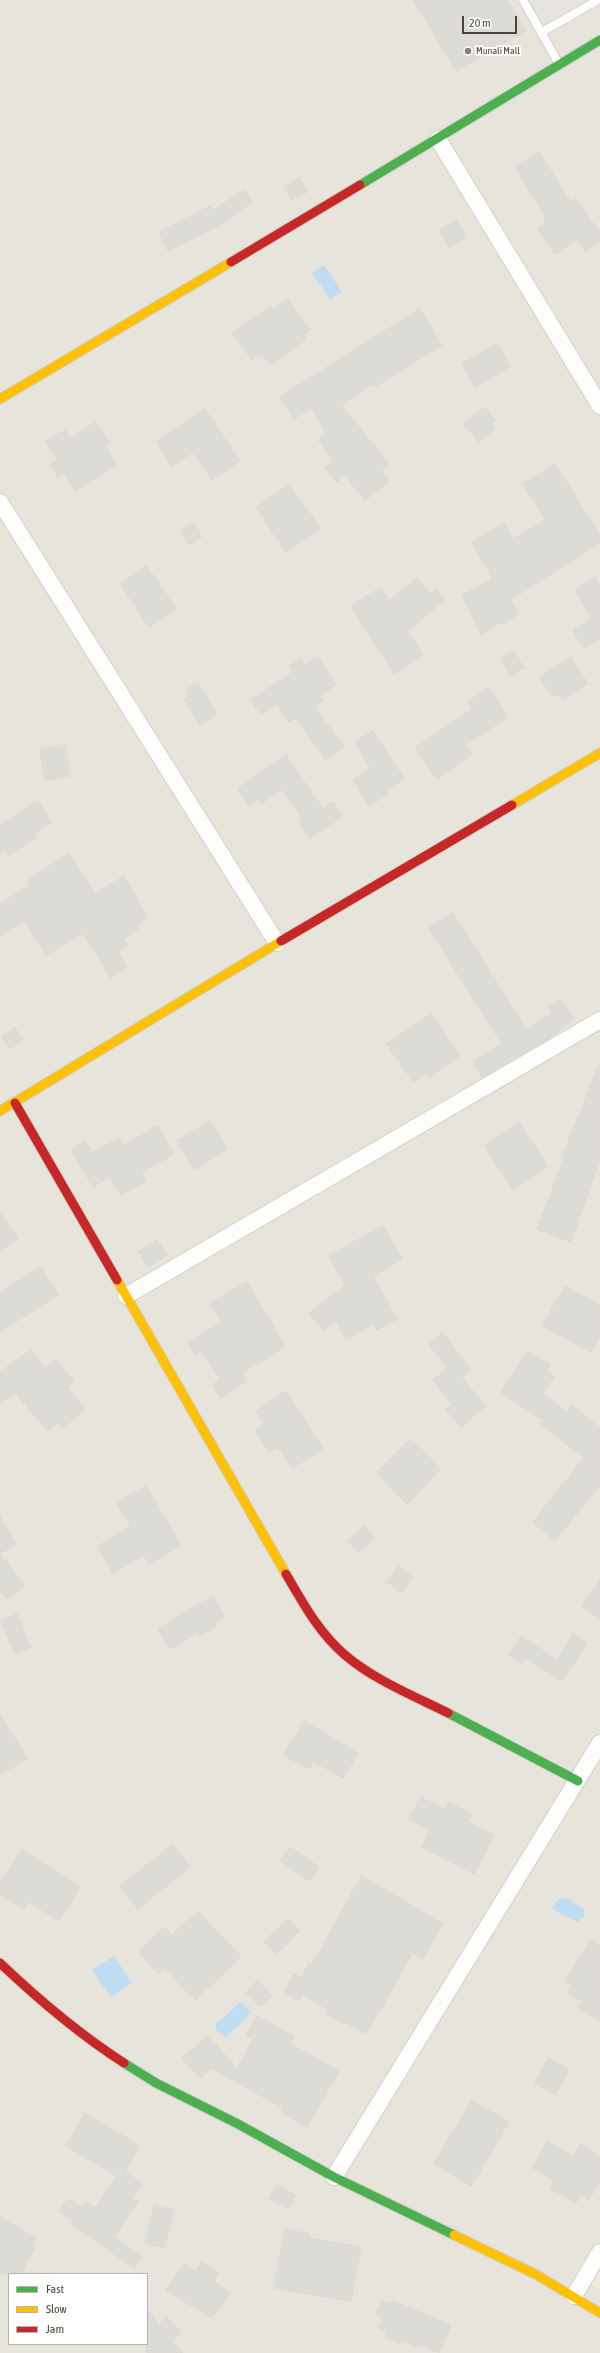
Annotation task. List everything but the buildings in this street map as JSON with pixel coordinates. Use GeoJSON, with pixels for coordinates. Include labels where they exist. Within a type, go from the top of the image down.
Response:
{"type":"FeatureCollection","features":[{"type":"Feature","properties":{"kind":"street"},"geometry":{"type":"LineString","coordinates":[[0,399],[438,139],[600,40]]}},
{"type":"Feature","properties":{"kind":"street"},"geometry":{"type":"LineString","coordinates":[[438,139],[600,406]]}},
{"type":"Feature","properties":{"kind":"street"},"geometry":{"type":"LineString","coordinates":[[0,502],[277,943]]}},
{"type":"Feature","properties":{"kind":"street"},"geometry":{"type":"LineString","coordinates":[[0,1111],[277,943],[600,753]]}},
{"type":"Feature","properties":{"kind":"street"},"geometry":{"type":"LineString","coordinates":[[126,1296],[600,1020]]}},
{"type":"Feature","properties":{"kind":"street"},"geometry":{"type":"LineString","coordinates":[[15,1103],[313,1620],[345,1655],[380,1678],[578,1781]]}},
{"type":"Feature","properties":{"kind":"street"},"geometry":{"type":"LineString","coordinates":[[334,2177],[600,1743]]}},
{"type":"Feature","properties":{"kind":"street"},"geometry":{"type":"LineString","coordinates":[[0,1963],[38,1999],[98,2046],[149,2079],[334,2177],[537,2275],[600,2313]]}},
{"type":"Feature","properties":{"kind":"street"},"geometry":{"type":"LineString","coordinates":[[574,2296],[600,2252]]}},
{"type":"Feature","properties":{"kind":"lane"},"geometry":{"type":"LineString","coordinates":[[522,0],[560,65]]}},
{"type":"Feature","properties":{"kind":"lane"},"geometry":{"type":"LineString","coordinates":[[542,32],[598,0]]}},
{"type":"Feature","properties":{"kind":"shaded area"},"geometry":{"type":"Polygon","coordinates":[[[0,0],[600,0],[600,2353],[0,2353],[0,0]]]}},
{"type":"Feature","properties":{"kind":"shaded area"},"geometry":{"type":"Polygon","coordinates":[[[517,0],[566,0],[530,21],[517,0]]]}},
{"type":"Feature","properties":{"kind":"shaded area"},"geometry":{"type":"Polygon","coordinates":[[[600,2268],[600,2289],[591,2284],[600,2268]]]}},
{"type":"Feature","properties":{"kind":"water"},"geometry":{"type":"Polygon","coordinates":[[[324,265],[342,292],[330,299],[312,273],[324,265]]]}},
{"type":"Feature","properties":{"kind":"water"},"geometry":{"type":"Polygon","coordinates":[[[567,1898],[585,1910],[584,1917],[577,1922],[554,1910],[553,1907],[558,1899],[567,1898]]]}},
{"type":"Feature","properties":{"kind":"water"},"geometry":{"type":"Polygon","coordinates":[[[114,1956],[132,1983],[111,1997],[92,1970],[114,1956]]]}},
{"type":"Feature","properties":{"kind":"water"},"geometry":{"type":"Polygon","coordinates":[[[239,2003],[242,2003],[250,2011],[248,2016],[226,2037],[217,2031],[215,2025],[239,2003]]]}},
{"type":"Feature","properties":{"kind":"traffic: fast"},"geometry":{"type":"LineString","coordinates":[[360,185],[600,40]]}},
{"type":"Feature","properties":{"kind":"traffic: fast"},"geometry":{"type":"LineString","coordinates":[[448,1713],[578,1781]]}},
{"type":"Feature","properties":{"kind":"traffic: fast"},"geometry":{"type":"LineString","coordinates":[[124,2063],[156,2083],[238,2124],[334,2177],[454,2235]]}},
{"type":"Feature","properties":{"kind":"traffic: slow"},"geometry":{"type":"LineString","coordinates":[[0,399],[231,262]]}},
{"type":"Feature","properties":{"kind":"traffic: slow"},"geometry":{"type":"LineString","coordinates":[[512,805],[600,753]]}},
{"type":"Feature","properties":{"kind":"traffic: slow"},"geometry":{"type":"LineString","coordinates":[[0,1111],[281,941]]}},
{"type":"Feature","properties":{"kind":"traffic: slow"},"geometry":{"type":"LineString","coordinates":[[117,1280],[286,1574]]}},
{"type":"Feature","properties":{"kind":"traffic: slow"},"geometry":{"type":"LineString","coordinates":[[454,2235],[537,2275],[600,2313]]}},
{"type":"Feature","properties":{"kind":"traffic: jam"},"geometry":{"type":"LineString","coordinates":[[231,262],[360,185]]}},
{"type":"Feature","properties":{"kind":"traffic: jam"},"geometry":{"type":"LineString","coordinates":[[281,941],[512,805]]}},
{"type":"Feature","properties":{"kind":"traffic: jam"},"geometry":{"type":"LineString","coordinates":[[15,1103],[117,1280]]}},
{"type":"Feature","properties":{"kind":"traffic: jam"},"geometry":{"type":"LineString","coordinates":[[286,1574],[305,1607],[319,1627],[345,1655],[381,1680],[448,1713]]}},
{"type":"Feature","properties":{"kind":"traffic: jam"},"geometry":{"type":"LineString","coordinates":[[0,1963],[60,2016],[124,2063]]}},
{"type":"Feature","properties":{"kind":"place","name":"Munali Mall"},"geometry":{"type":"Point","coordinates":[468,51]}}]}
